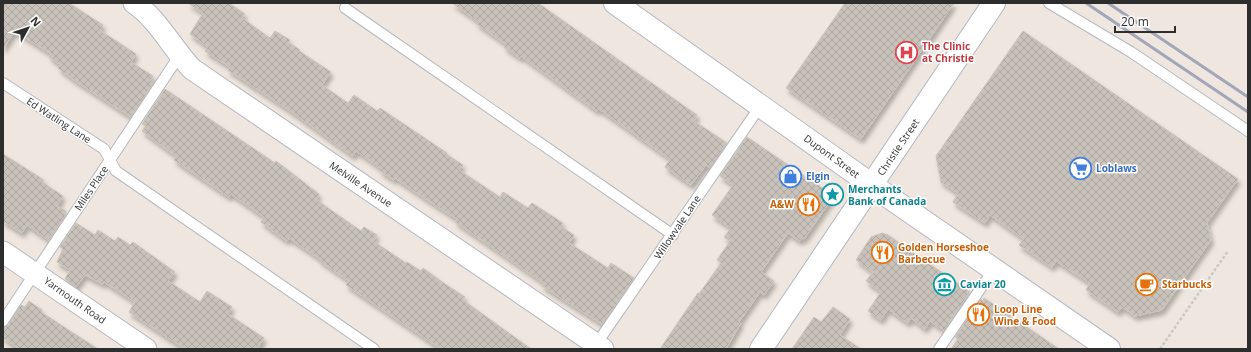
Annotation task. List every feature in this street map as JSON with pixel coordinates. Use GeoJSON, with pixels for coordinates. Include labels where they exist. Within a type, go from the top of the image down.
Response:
{"type":"FeatureCollection","features":[{"type":"Feature","properties":{"kind":"main road","name":"Dupont Street"},"geometry":{"type":"LineString","coordinates":[[615,3],[1109,349]]}},
{"type":"Feature","properties":{"kind":"main road","name":"Christie Street"},"geometry":{"type":"LineString","coordinates":[[761,349],[873,185],[994,3]]}},
{"type":"Feature","properties":{"kind":"street","name":"Melville Avenue"},"geometry":{"type":"LineString","coordinates":[[134,3],[146,11],[180,56],[192,69],[597,347]]}},
{"type":"Feature","properties":{"kind":"street","name":"Yarmouth Road"},"geometry":{"type":"LineString","coordinates":[[3,252],[146,349]]}},
{"type":"Feature","properties":{"kind":"lane"},"geometry":{"type":"LineString","coordinates":[[1051,4],[1131,52],[1248,130]]}},
{"type":"Feature","properties":{"kind":"lane"},"geometry":{"type":"LineString","coordinates":[[345,8],[673,235]]}},
{"type":"Feature","properties":{"kind":"lane","name":"Miles Place"},"geometry":{"type":"LineString","coordinates":[[3,321],[34,272],[180,56]]}},
{"type":"Feature","properties":{"kind":"lane","name":"Ed Watling Lane"},"geometry":{"type":"LineString","coordinates":[[3,83],[104,149],[116,171],[374,349]]}},
{"type":"Feature","properties":{"kind":"lane","name":"Willowvale Lane"},"geometry":{"type":"LineString","coordinates":[[597,347],[761,105]]}},
{"type":"Feature","properties":{"kind":"lane"},"geometry":{"type":"LineString","coordinates":[[939,349],[994,269]]}},
{"type":"Feature","properties":{"kind":"path"},"geometry":{"type":"LineString","coordinates":[[1160,349],[1228,251]]}},
{"type":"Feature","properties":{"kind":"building"},"geometry":{"type":"Polygon","coordinates":[[[3,3],[69,3],[103,25],[100,30],[101,31],[136,54],[131,62],[153,76],[151,80],[154,82],[131,117],[74,80],[58,68],[61,65],[49,57],[51,54],[15,31],[3,49],[3,3]]]}},
{"type":"Feature","properties":{"kind":"building"},"geometry":{"type":"Polygon","coordinates":[[[188,3],[229,3],[245,14],[242,18],[270,38],[275,31],[290,40],[288,42],[300,50],[299,51],[331,72],[322,85],[348,103],[354,95],[377,111],[380,108],[463,165],[459,170],[500,197],[503,192],[528,208],[532,203],[563,223],[560,226],[574,235],[569,243],[608,268],[611,263],[634,278],[602,324],[542,286],[544,283],[455,222],[457,219],[395,178],[394,180],[380,171],[382,169],[356,151],[353,156],[289,110],[228,70],[230,67],[205,51],[208,47],[190,34],[203,13],[188,3]]]}},
{"type":"Feature","properties":{"kind":"building"},"geometry":{"type":"Polygon","coordinates":[[[452,3],[538,3],[697,115],[694,121],[727,143],[710,168],[706,165],[691,185],[665,167],[670,159],[599,109],[597,111],[521,56],[520,58],[504,47],[506,44],[477,24],[479,22],[452,3]]]}},
{"type":"Feature","properties":{"kind":"building"},"geometry":{"type":"Polygon","coordinates":[[[845,3],[954,3],[861,139],[786,88],[845,3]]]}},
{"type":"Feature","properties":{"kind":"building","name":"Loblaws"},"geometry":{"type":"Polygon","coordinates":[[[1023,31],[1238,179],[1207,223],[1211,240],[1162,310],[1135,316],[1122,307],[1118,312],[1086,290],[1090,283],[1056,261],[1052,267],[1019,245],[1024,239],[990,215],[985,223],[953,202],[958,193],[941,182],[936,156],[1023,31]]]}},
{"type":"Feature","properties":{"kind":"building"},"geometry":{"type":"Polygon","coordinates":[[[165,89],[275,163],[276,161],[319,194],[316,199],[328,208],[361,231],[364,227],[377,235],[373,241],[406,263],[407,262],[421,271],[423,268],[465,297],[463,300],[531,349],[441,349],[346,285],[349,281],[319,260],[320,259],[289,238],[287,241],[273,231],[261,222],[264,217],[231,194],[229,197],[174,160],[176,156],[142,131],[146,126],[142,124],[165,89]]]}},
{"type":"Feature","properties":{"kind":"building"},"geometry":{"type":"Polygon","coordinates":[[[747,137],[834,196],[804,239],[802,238],[800,241],[788,233],[761,272],[774,281],[764,295],[760,292],[739,322],[741,323],[726,349],[660,349],[698,293],[699,294],[721,263],[717,260],[730,241],[724,237],[731,228],[712,215],[733,185],[720,176],[747,137]]]}},
{"type":"Feature","properties":{"kind":"building"},"geometry":{"type":"Polygon","coordinates":[[[3,154],[44,180],[42,182],[63,196],[57,206],[66,211],[65,216],[49,240],[27,225],[22,233],[3,221],[3,154]]]}},
{"type":"Feature","properties":{"kind":"building"},"geometry":{"type":"Polygon","coordinates":[[[76,223],[95,235],[98,230],[115,241],[118,237],[130,245],[133,242],[175,272],[168,281],[200,302],[207,291],[232,307],[228,314],[264,338],[257,349],[185,349],[129,312],[135,302],[104,282],[103,284],[85,275],[76,287],[65,279],[70,270],[57,262],[63,249],[60,247],[76,223]]]}},
{"type":"Feature","properties":{"kind":"building"},"geometry":{"type":"Polygon","coordinates":[[[882,233],[888,235],[970,292],[944,330],[930,321],[925,329],[911,318],[908,323],[888,309],[881,320],[868,311],[881,292],[866,281],[873,272],[856,260],[871,237],[882,233]]]}},
{"type":"Feature","properties":{"kind":"building"},"geometry":{"type":"Polygon","coordinates":[[[984,298],[1059,349],[951,349],[958,339],[955,337],[981,299],[983,301],[984,298]]]}},
{"type":"Feature","properties":{"kind":"building"},"geometry":{"type":"Polygon","coordinates":[[[29,301],[42,310],[41,312],[98,349],[20,349],[3,338],[3,327],[8,325],[21,305],[25,307],[29,301]]]}},
{"type":"Feature","properties":{"kind":"building"},"geometry":{"type":"Polygon","coordinates":[[[833,307],[850,319],[840,335],[861,349],[792,349],[814,317],[821,322],[833,307]]]}},
{"type":"Feature","properties":{"kind":"railway"},"geometry":{"type":"LineString","coordinates":[[1086,3],[1248,112]]}},
{"type":"Feature","properties":{"kind":"railway"},"geometry":{"type":"LineString","coordinates":[[1108,3],[1248,97]]}},
{"type":"Feature","properties":{"kind":"place","name":"The Clinic at Christie"},"geometry":{"type":"Point","coordinates":[907,52]}},
{"type":"Feature","properties":{"kind":"place","name":"Loblaws"},"geometry":{"type":"Point","coordinates":[1080,168]}},
{"type":"Feature","properties":{"kind":"place","name":"Elgin"},"geometry":{"type":"Point","coordinates":[790,176]}},
{"type":"Feature","properties":{"kind":"place","name":"Merchants Bank of Canada"},"geometry":{"type":"Point","coordinates":[832,195]}},
{"type":"Feature","properties":{"kind":"place","name":"A&W"},"geometry":{"type":"Point","coordinates":[809,204]}},
{"type":"Feature","properties":{"kind":"place","name":"Golden Horseshoe Barbecue"},"geometry":{"type":"Point","coordinates":[883,253]}},
{"type":"Feature","properties":{"kind":"place","name":"Caviar 20"},"geometry":{"type":"Point","coordinates":[945,284]}},
{"type":"Feature","properties":{"kind":"place","name":"Starbucks"},"geometry":{"type":"Point","coordinates":[1146,284]}},
{"type":"Feature","properties":{"kind":"place","name":"Loop Line Wine & Food"},"geometry":{"type":"Point","coordinates":[978,315]}}]}
